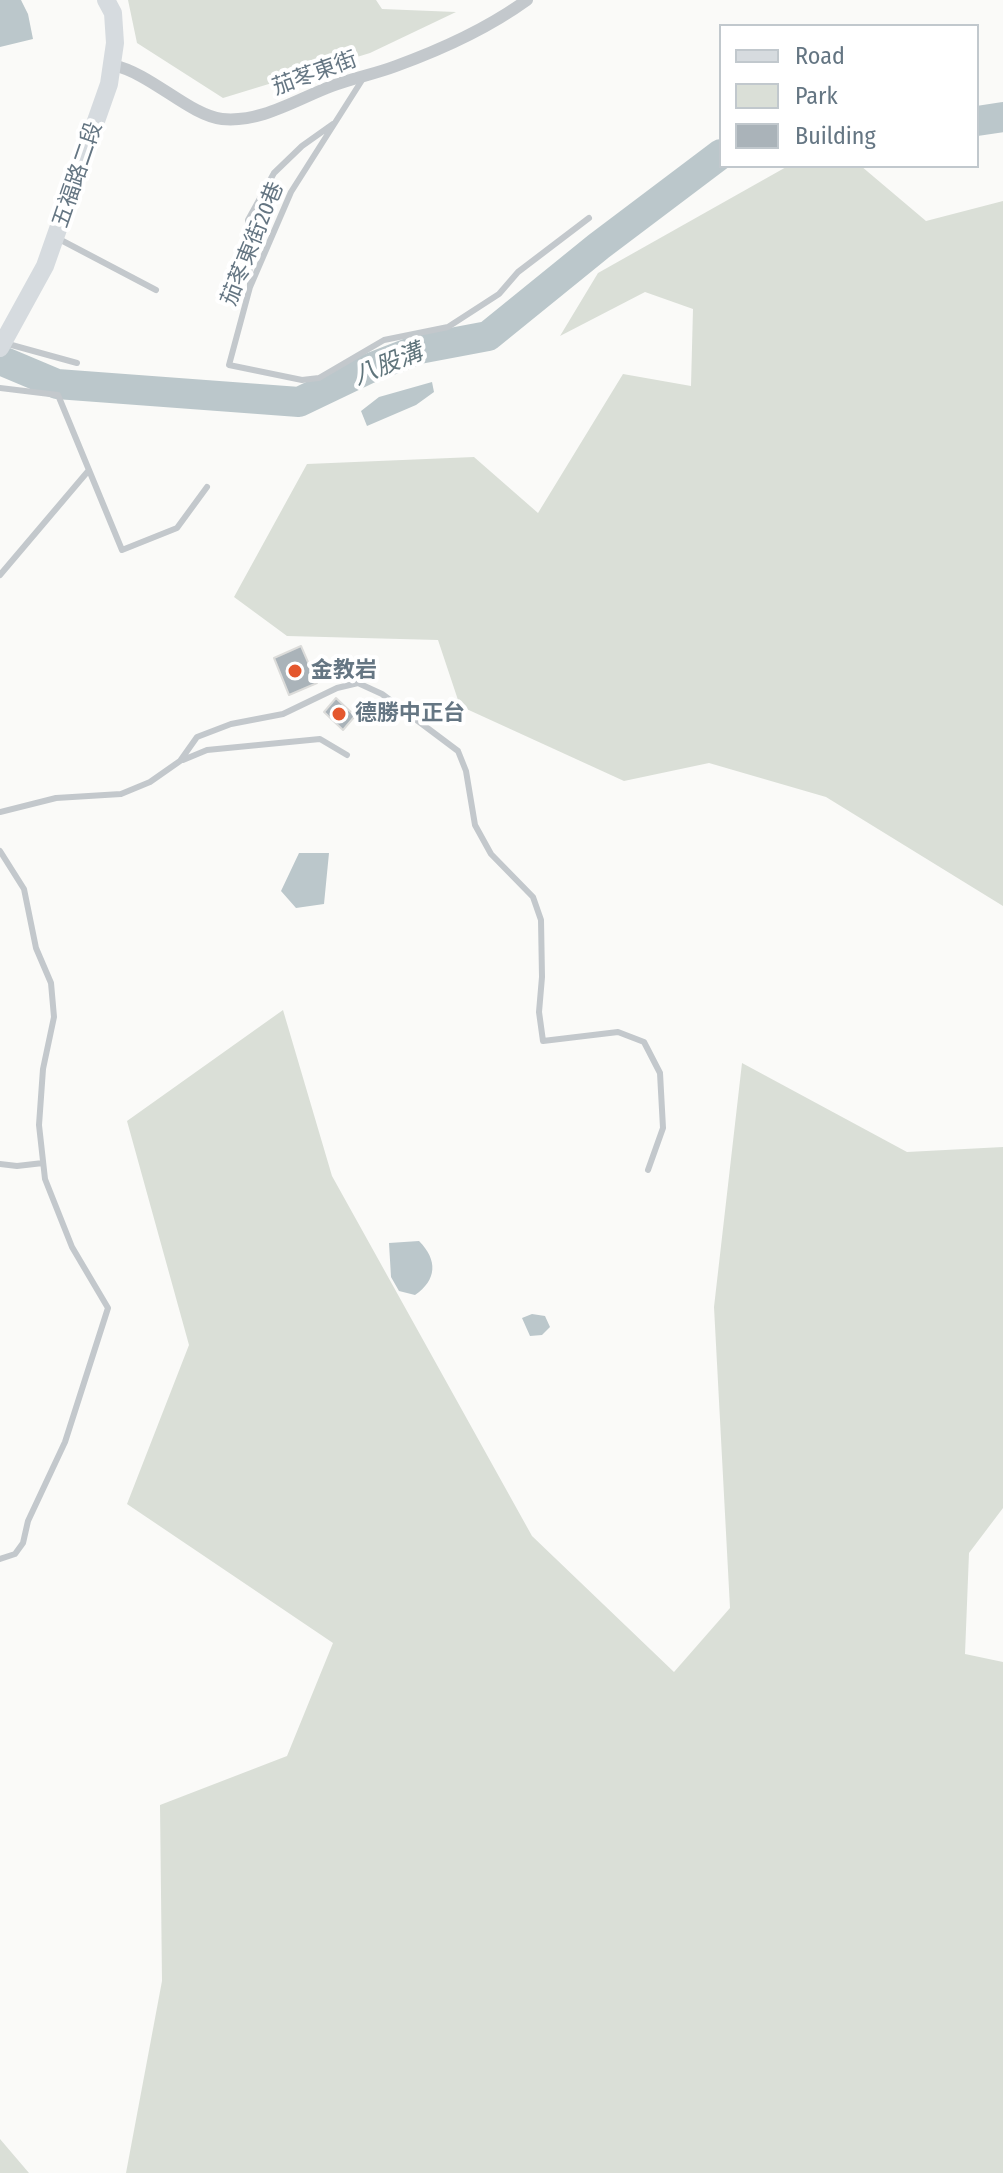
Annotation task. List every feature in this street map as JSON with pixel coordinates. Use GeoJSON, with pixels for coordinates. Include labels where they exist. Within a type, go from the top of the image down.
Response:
{"type":"FeatureCollection","features":[{"type":"Feature","properties":{"kind":"main road","name":"五福路二段"},"geometry":{"type":"LineString","coordinates":[[2,346],[45,266],[86,156],[113,65],[113,13],[106,0]]}},
{"type":"Feature","properties":{"kind":"street","name":"茄苳東街"},"geometry":{"type":"LineString","coordinates":[[113,65],[129,69],[205,115],[223,119],[248,118],[269,113],[352,78],[364,77],[479,32],[527,0]]}},
{"type":"Feature","properties":{"kind":"lane","name":"茄苳東街20巷"},"geometry":{"type":"LineString","coordinates":[[364,77],[291,192],[250,287],[229,365],[302,380],[319,378],[384,340],[448,327],[499,294],[518,272],[589,218]]}},
{"type":"Feature","properties":{"kind":"lane"},"geometry":{"type":"LineString","coordinates":[[250,287],[248,220],[274,173],[302,146],[336,121]]}},
{"type":"Feature","properties":{"kind":"lane"},"geometry":{"type":"LineString","coordinates":[[56,237],[156,290]]}},
{"type":"Feature","properties":{"kind":"lane"},"geometry":{"type":"LineString","coordinates":[[2,346],[77,363]]}},
{"type":"Feature","properties":{"kind":"lane"},"geometry":{"type":"LineString","coordinates":[[0,388],[58,395],[122,550],[177,528],[207,487]]}},
{"type":"Feature","properties":{"kind":"lane"},"geometry":{"type":"LineString","coordinates":[[0,575],[89,470]]}},
{"type":"Feature","properties":{"kind":"lane"},"geometry":{"type":"LineString","coordinates":[[180,761],[197,737],[231,724],[283,714],[337,688],[358,683],[382,694],[458,751],[466,771],[475,825],[491,854],[533,897],[541,920],[539,1012],[543,1041],[618,1032],[644,1042],[660,1073],[663,1128],[648,1170]]}},
{"type":"Feature","properties":{"kind":"lane"},"geometry":{"type":"LineString","coordinates":[[0,812],[56,798],[121,794],[150,782],[180,761],[207,750],[320,739],[347,755]]}},
{"type":"Feature","properties":{"kind":"lane"},"geometry":{"type":"LineString","coordinates":[[0,851],[24,889],[36,948],[51,983],[54,1017],[43,1069],[39,1125],[45,1179],[72,1247],[108,1308],[65,1442],[28,1521],[23,1543],[15,1554],[0,1559]]}},
{"type":"Feature","properties":{"kind":"lane"},"geometry":{"type":"LineString","coordinates":[[0,1164],[43,1163]]}},
{"type":"Feature","properties":{"kind":"green space"},"geometry":{"type":"Polygon","coordinates":[[[128,0],[376,0],[382,9],[456,12],[370,53],[223,98],[137,43],[128,0]]]}},
{"type":"Feature","properties":{"kind":"green space"},"geometry":{"type":"Polygon","coordinates":[[[784,168],[863,168],[926,221],[1003,201],[1003,906],[826,797],[709,763],[624,781],[460,706],[438,640],[287,636],[234,597],[307,464],[474,457],[538,513],[623,374],[691,386],[693,309],[645,292],[560,336],[598,273],[784,168]]]}},
{"type":"Feature","properties":{"kind":"green space"},"geometry":{"type":"Polygon","coordinates":[[[283,1010],[332,1176],[532,1536],[674,1672],[730,1608],[714,1307],[742,1063],[907,1152],[1003,1147],[1003,1508],[969,1553],[965,1654],[1003,1662],[1003,2173],[126,2173],[162,1981],[160,1805],[287,1756],[333,1643],[127,1504],[189,1345],[127,1121],[283,1010]]]}},
{"type":"Feature","properties":{"kind":"green space"},"geometry":{"type":"Polygon","coordinates":[[[0,2139],[29,2173],[0,2173],[0,2139]]]}},
{"type":"Feature","properties":{"kind":"shaded area"},"geometry":{"type":"Polygon","coordinates":[[[0,0],[21,0],[28,14],[33,39],[0,47],[0,0]]]}},
{"type":"Feature","properties":{"kind":"shaded area"},"geometry":{"type":"Polygon","coordinates":[[[432,382],[434,392],[416,405],[367,426],[361,411],[379,397],[432,382]]]}},
{"type":"Feature","properties":{"kind":"shaded area"},"geometry":{"type":"Polygon","coordinates":[[[299,853],[329,853],[324,904],[296,908],[281,891],[299,853]]]}},
{"type":"Feature","properties":{"kind":"shaded area"},"geometry":{"type":"Polygon","coordinates":[[[419,1241],[429,1255],[432,1270],[428,1283],[415,1295],[399,1291],[391,1277],[389,1243],[419,1241]]]}},
{"type":"Feature","properties":{"kind":"shaded area"},"geometry":{"type":"Polygon","coordinates":[[[532,1314],[545,1316],[550,1327],[542,1335],[530,1336],[522,1318],[532,1314]]]}},
{"type":"Feature","properties":{"kind":"building","name":"金教岩"},"geometry":{"type":"Polygon","coordinates":[[[301,646],[317,683],[289,695],[274,658],[301,646]]]}},
{"type":"Feature","properties":{"kind":"building","name":"德勝中正台"},"geometry":{"type":"Polygon","coordinates":[[[336,698],[355,716],[343,730],[324,712],[336,698]]]}},
{"type":"Feature","properties":{"kind":"waterway","name":"八股溝"},"geometry":{"type":"LineString","coordinates":[[979,121],[1003,117]]}},
{"type":"Feature","properties":{"kind":"waterway","name":"八股溝"},"geometry":{"type":"LineString","coordinates":[[0,360],[57,384],[299,402],[370,368],[419,349],[488,336],[599,246],[719,156]]}},
{"type":"Feature","properties":{"kind":"place","name":"金教岩"},"geometry":{"type":"Point","coordinates":[295,671]}},
{"type":"Feature","properties":{"kind":"place","name":"德勝中正台"},"geometry":{"type":"Point","coordinates":[339,714]}}]}
